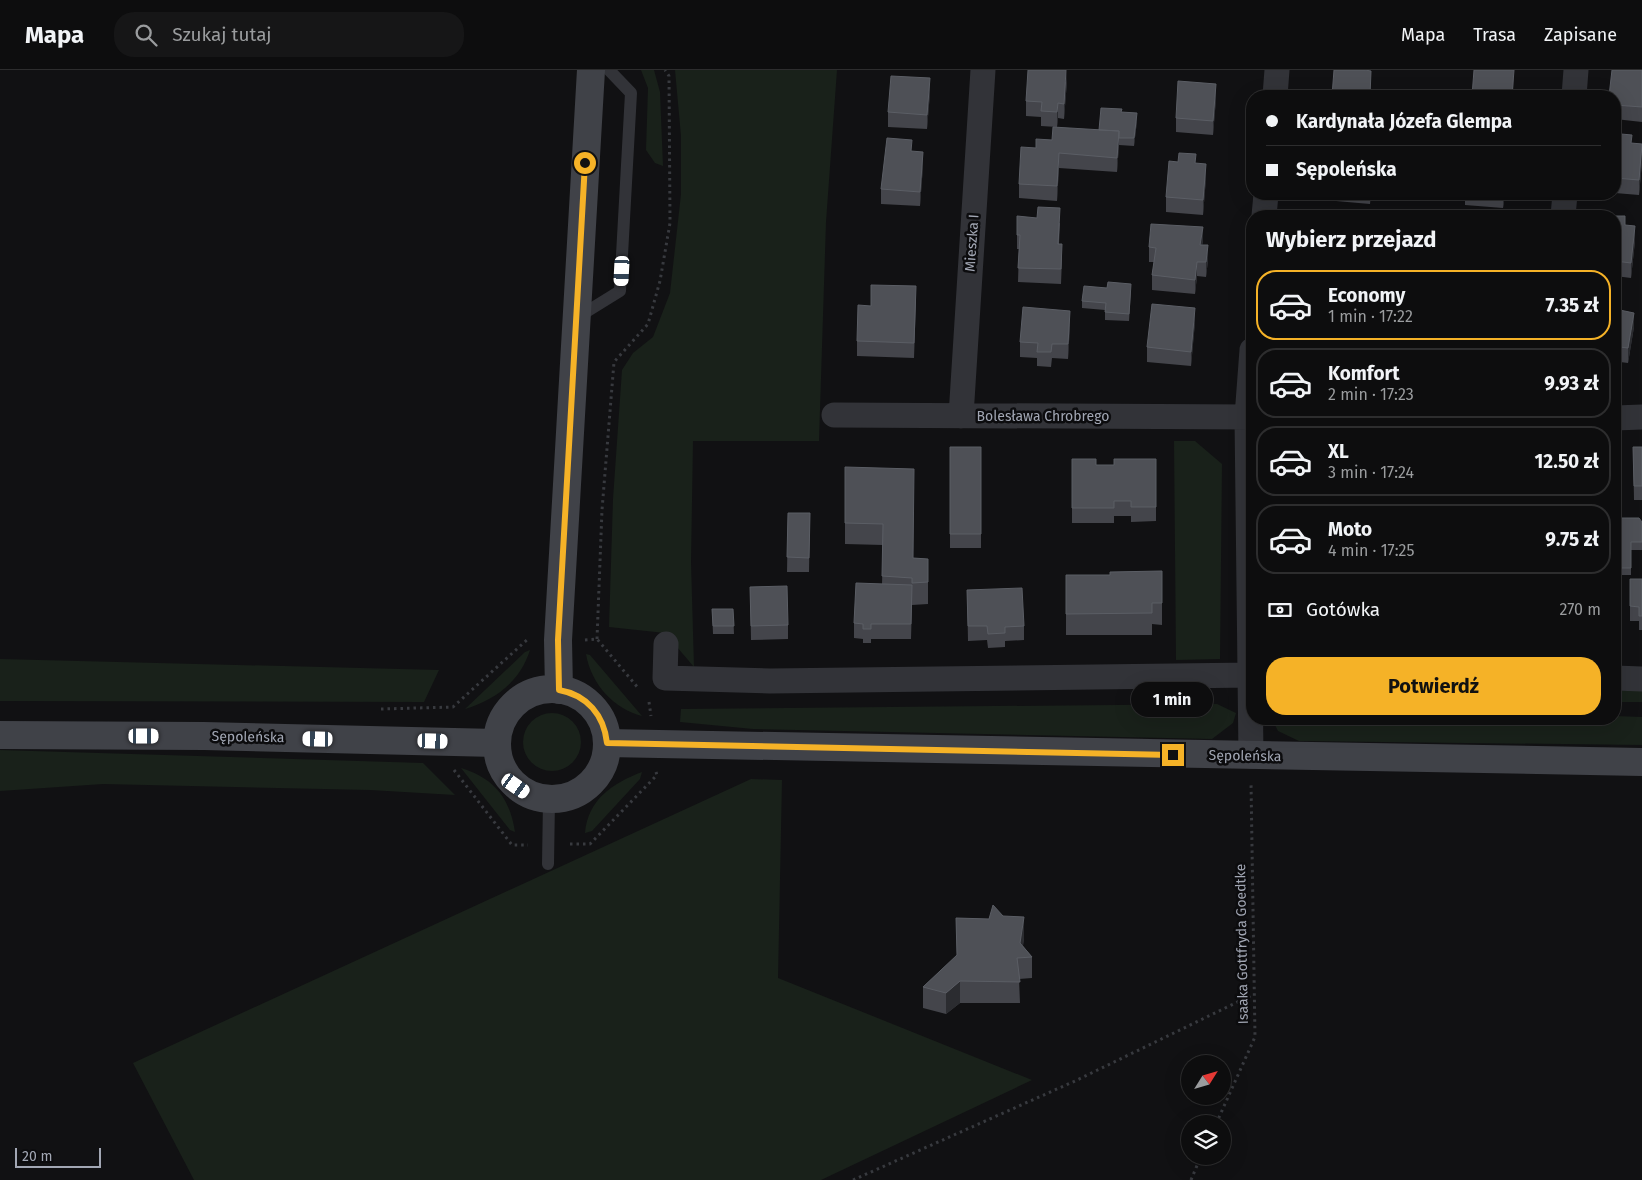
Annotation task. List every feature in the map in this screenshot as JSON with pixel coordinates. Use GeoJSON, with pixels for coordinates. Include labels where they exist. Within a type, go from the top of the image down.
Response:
{"type":"FeatureCollection","features":[{"type":"Feature","properties":{"kind":"main road"},"geometry":{"type":"LineString","coordinates":[[559,690],[558,640],[575,319],[591,70]]}},
{"type":"Feature","properties":{"kind":"main road"},"geometry":{"type":"LineString","coordinates":[[541,690],[559,690],[576,695],[590,704],[604,726],[607,743],[606,758],[600,772],[590,784],[578,793],[564,799],[549,800],[525,793],[516,786],[501,767],[496,743],[504,716],[516,702],[541,690]]}},
{"type":"Feature","properties":{"kind":"main road","name":"Sępoleńska"},"geometry":{"type":"LineString","coordinates":[[0,735],[204,736],[496,743]]}},
{"type":"Feature","properties":{"kind":"main road","name":"Sępoleńska"},"geometry":{"type":"LineString","coordinates":[[607,743],[1642,762]]}},
{"type":"Feature","properties":{"kind":"street","name":"Mieszka I"},"geometry":{"type":"LineString","coordinates":[[961,416],[983,70]]}},
{"type":"Feature","properties":{"kind":"street"},"geometry":{"type":"LineString","coordinates":[[1275,90],[1277,70]]}},
{"type":"Feature","properties":{"kind":"street"},"geometry":{"type":"LineString","coordinates":[[1574,90],[1576,70]]}},
{"type":"Feature","properties":{"kind":"street","name":"Bolesława Chrobrego"},"geometry":{"type":"LineString","coordinates":[[834,415],[1246,417]]}},
{"type":"Feature","properties":{"kind":"street"},"geometry":{"type":"LineString","coordinates":[[1621,418],[1642,417]]}},
{"type":"Feature","properties":{"kind":"street"},"geometry":{"type":"LineString","coordinates":[[666,644],[665,678],[770,681],[1246,675]]}},
{"type":"Feature","properties":{"kind":"street"},"geometry":{"type":"LineString","coordinates":[[1621,678],[1642,679]]}},
{"type":"Feature","properties":{"kind":"street"},"geometry":{"type":"LineString","coordinates":[[1251,725],[1251,756]]}},
{"type":"Feature","properties":{"kind":"lane"},"geometry":{"type":"LineString","coordinates":[[575,319],[620,291],[631,93],[609,70]]}},
{"type":"Feature","properties":{"kind":"lane"},"geometry":{"type":"LineString","coordinates":[[548,864],[549,800]]}},
{"type":"Feature","properties":{"kind":"path"},"geometry":{"type":"LineString","coordinates":[[597,640],[602,510],[614,362],[648,324],[660,281],[670,224],[669,76],[665,70]]}},
{"type":"Feature","properties":{"kind":"path","name":"Isaaka Gottfryda Goedtke"},"geometry":{"type":"LineString","coordinates":[[1220,1115],[1255,1037],[1251,756]]}},
{"type":"Feature","properties":{"kind":"path"},"geometry":{"type":"LineString","coordinates":[[853,1180],[1075,1081],[1254,994]]}},
{"type":"Feature","properties":{"kind":"path"},"geometry":{"type":"LineString","coordinates":[[1191,1180],[1197,1165]]}},
{"type":"Feature","properties":{"kind":"shaded area"},"geometry":{"type":"Polygon","coordinates":[[[641,70],[654,70],[660,92],[663,166],[655,163],[646,150],[648,88],[641,70]]]}},
{"type":"Feature","properties":{"kind":"shaded area"},"geometry":{"type":"Polygon","coordinates":[[[675,70],[837,70],[826,222],[819,441],[693,441],[691,562],[694,667],[665,633],[609,627],[613,499],[622,370],[633,353],[653,337],[670,293],[681,194],[681,136],[675,70]]]}},
{"type":"Feature","properties":{"kind":"shaded area"},"geometry":{"type":"Polygon","coordinates":[[[1174,441],[1195,441],[1222,464],[1220,659],[1176,660],[1174,441]]]}},
{"type":"Feature","properties":{"kind":"shaded area"},"geometry":{"type":"Polygon","coordinates":[[[530,650],[520,671],[505,688],[496,695],[465,709],[525,652],[530,650]]]}},
{"type":"Feature","properties":{"kind":"shaded area"},"geometry":{"type":"Polygon","coordinates":[[[586,654],[590,655],[642,716],[622,708],[605,694],[593,675],[586,654]]]}},
{"type":"Feature","properties":{"kind":"shaded area"},"geometry":{"type":"Polygon","coordinates":[[[0,659],[439,670],[424,702],[0,701],[0,659]]]}},
{"type":"Feature","properties":{"kind":"shaded area"},"geometry":{"type":"Polygon","coordinates":[[[1621,690],[1642,691],[1642,702],[1621,702],[1621,690]]]}},
{"type":"Feature","properties":{"kind":"shaded area"},"geometry":{"type":"Polygon","coordinates":[[[1217,704],[1236,713],[1233,723],[1212,739],[753,729],[680,722],[681,709],[1217,704]]]}},
{"type":"Feature","properties":{"kind":"shaded area"},"geometry":{"type":"Polygon","coordinates":[[[546,713],[558,713],[573,721],[581,736],[581,748],[573,763],[558,771],[546,771],[531,763],[523,748],[523,736],[531,721],[546,713]]]}},
{"type":"Feature","properties":{"kind":"shaded area"},"geometry":{"type":"Polygon","coordinates":[[[1621,716],[1642,717],[1642,745],[1299,741],[1278,731],[1275,725],[1621,725],[1621,716]]]}},
{"type":"Feature","properties":{"kind":"shaded area"},"geometry":{"type":"Polygon","coordinates":[[[0,750],[423,763],[455,795],[370,790],[103,784],[0,791],[0,750]]]}},
{"type":"Feature","properties":{"kind":"shaded area"},"geometry":{"type":"Polygon","coordinates":[[[461,768],[483,777],[498,791],[509,809],[515,832],[510,830],[461,768]]]}},
{"type":"Feature","properties":{"kind":"shaded area"},"geometry":{"type":"Polygon","coordinates":[[[642,772],[640,779],[592,831],[585,833],[591,811],[604,794],[621,781],[642,772]]]}},
{"type":"Feature","properties":{"kind":"shaded area"},"geometry":{"type":"Polygon","coordinates":[[[751,779],[782,780],[778,978],[1032,1080],[821,1180],[194,1180],[133,1063],[751,779]]]}},
{"type":"Feature","properties":{"kind":"building"},"geometry":{"type":"Polygon","coordinates":[[[1028,70],[1066,70],[1064,104],[1058,103],[1057,112],[1041,111],[1042,102],[1026,101],[1028,70]]]}},
{"type":"Feature","properties":{"kind":"building"},"geometry":{"type":"Polygon","coordinates":[[[1334,70],[1371,71],[1370,90],[1332,90],[1334,70]]]}},
{"type":"Feature","properties":{"kind":"building"},"geometry":{"type":"Polygon","coordinates":[[[1474,70],[1514,70],[1512,90],[1472,90],[1474,70]]]}},
{"type":"Feature","properties":{"kind":"building"},"geometry":{"type":"Polygon","coordinates":[[[1612,70],[1642,70],[1642,107],[1621,105],[1621,90],[1610,90],[1612,70]]]}},
{"type":"Feature","properties":{"kind":"building"},"geometry":{"type":"Polygon","coordinates":[[[891,76],[930,78],[927,115],[888,112],[891,76]]]}},
{"type":"Feature","properties":{"kind":"building"},"geometry":{"type":"Polygon","coordinates":[[[1178,81],[1216,84],[1213,121],[1176,118],[1178,81]]]}},
{"type":"Feature","properties":{"kind":"building"},"geometry":{"type":"Polygon","coordinates":[[[1101,108],[1122,109],[1121,112],[1137,113],[1134,138],[1119,138],[1119,131],[1099,130],[1101,108]]]}},
{"type":"Feature","properties":{"kind":"building"},"geometry":{"type":"Polygon","coordinates":[[[1053,127],[1119,131],[1117,158],[1059,153],[1057,186],[1019,184],[1021,147],[1036,148],[1036,139],[1052,140],[1053,127]]]}},
{"type":"Feature","properties":{"kind":"building"},"geometry":{"type":"Polygon","coordinates":[[[1621,134],[1632,135],[1631,143],[1642,144],[1639,180],[1621,178],[1621,134]]]}},
{"type":"Feature","properties":{"kind":"building"},"geometry":{"type":"Polygon","coordinates":[[[887,138],[912,140],[911,151],[923,152],[920,192],[881,189],[887,138]]]}},
{"type":"Feature","properties":{"kind":"building"},"geometry":{"type":"Polygon","coordinates":[[[1179,153],[1196,154],[1195,163],[1206,164],[1203,200],[1166,197],[1169,161],[1178,162],[1179,153]]]}},
{"type":"Feature","properties":{"kind":"building"},"geometry":{"type":"Polygon","coordinates":[[[1038,207],[1060,208],[1058,244],[1062,244],[1061,269],[1018,268],[1020,235],[1017,235],[1017,216],[1037,218],[1038,207]]]}},
{"type":"Feature","properties":{"kind":"building"},"geometry":{"type":"Polygon","coordinates":[[[1621,216],[1625,216],[1625,225],[1635,226],[1631,263],[1621,262],[1621,216]]]}},
{"type":"Feature","properties":{"kind":"building"},"geometry":{"type":"Polygon","coordinates":[[[1151,224],[1203,227],[1200,245],[1208,245],[1206,262],[1197,262],[1195,280],[1152,275],[1156,248],[1149,247],[1151,224]]]}},
{"type":"Feature","properties":{"kind":"building"},"geometry":{"type":"Polygon","coordinates":[[[1108,282],[1131,284],[1129,314],[1105,312],[1106,303],[1082,301],[1084,286],[1107,288],[1108,282]]]}},
{"type":"Feature","properties":{"kind":"building"},"geometry":{"type":"Polygon","coordinates":[[[871,285],[916,286],[914,343],[857,341],[858,305],[871,306],[871,285]]]}},
{"type":"Feature","properties":{"kind":"building"},"geometry":{"type":"Polygon","coordinates":[[[1152,304],[1195,308],[1191,352],[1147,347],[1152,304]]]}},
{"type":"Feature","properties":{"kind":"building"},"geometry":{"type":"Polygon","coordinates":[[[1023,307],[1070,311],[1068,344],[1052,344],[1051,352],[1037,352],[1038,343],[1020,342],[1023,307]]]}},
{"type":"Feature","properties":{"kind":"building"},"geometry":{"type":"Polygon","coordinates":[[[1621,310],[1634,313],[1628,348],[1621,347],[1621,310]]]}},
{"type":"Feature","properties":{"kind":"building"},"geometry":{"type":"Polygon","coordinates":[[[950,447],[981,447],[981,534],[950,534],[950,447]]]}},
{"type":"Feature","properties":{"kind":"building"},"geometry":{"type":"Polygon","coordinates":[[[1633,447],[1642,447],[1642,486],[1634,486],[1633,447]]]}},
{"type":"Feature","properties":{"kind":"building"},"geometry":{"type":"Polygon","coordinates":[[[1072,459],[1096,459],[1096,465],[1114,465],[1114,459],[1156,459],[1156,507],[1131,507],[1131,501],[1114,501],[1114,508],[1072,508],[1072,459]]]}},
{"type":"Feature","properties":{"kind":"building"},"geometry":{"type":"Polygon","coordinates":[[[845,467],[914,469],[913,558],[928,559],[928,582],[912,583],[912,578],[882,576],[883,524],[845,523],[845,467]]]}},
{"type":"Feature","properties":{"kind":"building"},"geometry":{"type":"Polygon","coordinates":[[[788,513],[810,513],[809,558],[787,557],[788,513]]]}},
{"type":"Feature","properties":{"kind":"building"},"geometry":{"type":"Polygon","coordinates":[[[1621,518],[1639,518],[1642,522],[1642,542],[1631,542],[1631,568],[1621,568],[1621,518]]]}},
{"type":"Feature","properties":{"kind":"building"},"geometry":{"type":"Polygon","coordinates":[[[1162,571],[1162,603],[1152,603],[1152,613],[1066,614],[1066,575],[1110,575],[1110,572],[1162,571]]]}},
{"type":"Feature","properties":{"kind":"building"},"geometry":{"type":"Polygon","coordinates":[[[1630,579],[1642,579],[1642,616],[1639,616],[1639,607],[1630,606],[1630,579]]]}},
{"type":"Feature","properties":{"kind":"building"},"geometry":{"type":"Polygon","coordinates":[[[856,583],[912,585],[911,624],[871,624],[871,629],[863,629],[863,624],[854,623],[856,583]]]}},
{"type":"Feature","properties":{"kind":"building"},"geometry":{"type":"Polygon","coordinates":[[[787,586],[788,625],[751,626],[750,587],[787,586]]]}},
{"type":"Feature","properties":{"kind":"building"},"geometry":{"type":"Polygon","coordinates":[[[1022,588],[1024,626],[1005,627],[1005,633],[988,634],[987,626],[968,626],[967,590],[1022,588]]]}},
{"type":"Feature","properties":{"kind":"building"},"geometry":{"type":"Polygon","coordinates":[[[712,609],[733,609],[734,626],[713,626],[712,609]]]}},
{"type":"Feature","properties":{"kind":"building"},"geometry":{"type":"Polygon","coordinates":[[[993,905],[1003,916],[1024,917],[1020,943],[1032,957],[1017,958],[1020,982],[960,981],[946,993],[923,987],[957,955],[956,918],[989,919],[993,905]]]}},
{"type":"Feature","properties":{"kind":"route"},"geometry":{"type":"LineString","coordinates":[[585,163],[558,640],[559,690],[576,695],[590,704],[601,718],[607,743],[623,745],[1173,755]]}}]}
